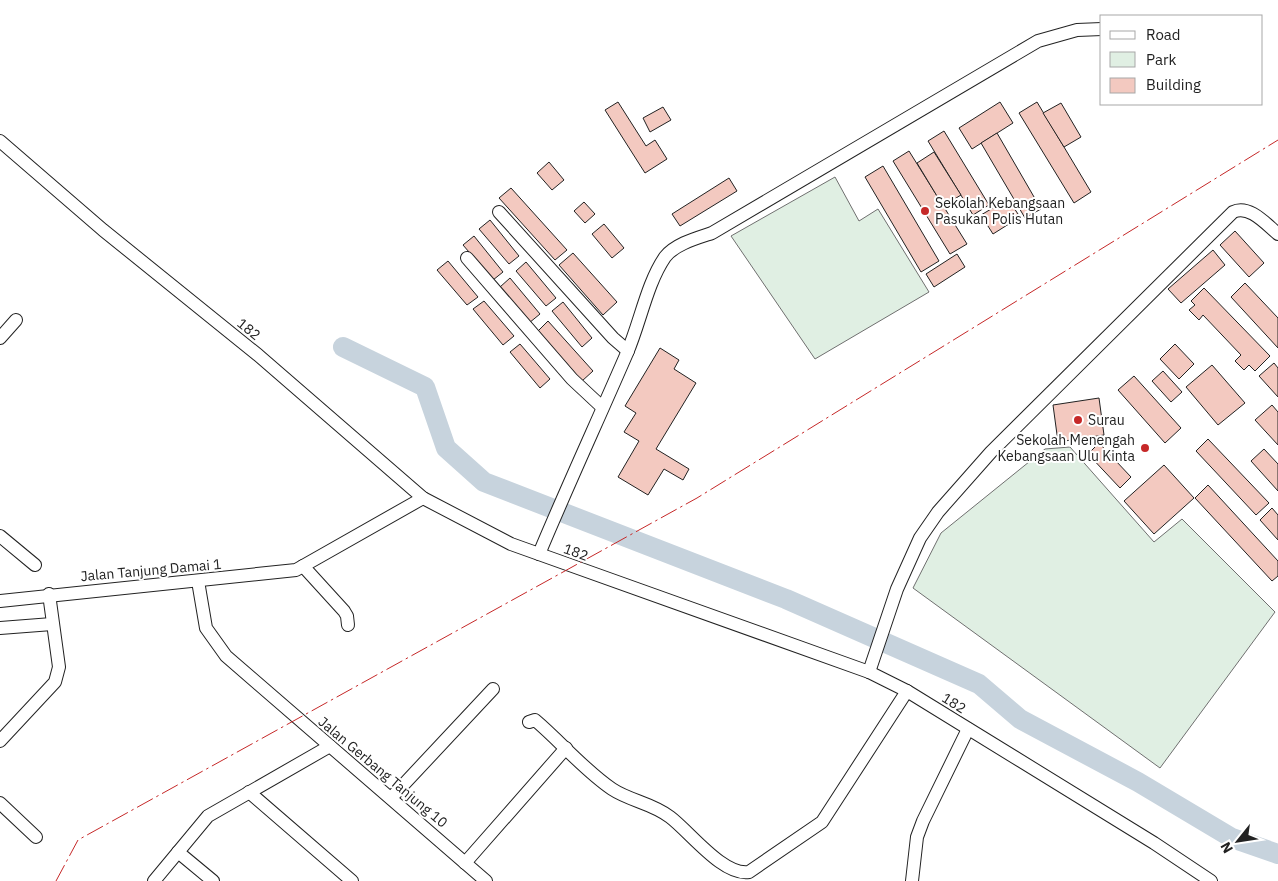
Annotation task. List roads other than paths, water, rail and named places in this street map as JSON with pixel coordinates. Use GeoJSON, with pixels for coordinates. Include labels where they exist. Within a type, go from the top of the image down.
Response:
{"type":"FeatureCollection","features":[{"type":"Feature","properties":{"kind":"street"},"geometry":{"type":"LineString","coordinates":[[538,554],[628,351],[653,282],[665,257],[670,252],[691,240],[712,233],[1038,40],[1077,30],[1100,29]]}},
{"type":"Feature","properties":{"kind":"street","name":"182"},"geometry":{"type":"LineString","coordinates":[[0,141],[103,230],[258,355],[423,498],[502,539],[538,554],[869,672],[907,691],[1154,843],[1211,881]]}},
{"type":"Feature","properties":{"kind":"street"},"geometry":{"type":"LineString","coordinates":[[869,672],[894,597],[920,538],[938,512],[991,452],[1233,212],[1240,209],[1249,211],[1278,234]]}},
{"type":"Feature","properties":{"kind":"street"},"geometry":{"type":"LineString","coordinates":[[499,212],[628,351]]}},
{"type":"Feature","properties":{"kind":"street"},"geometry":{"type":"LineString","coordinates":[[467,258],[560,365],[602,407]]}},
{"type":"Feature","properties":{"kind":"street"},"geometry":{"type":"LineString","coordinates":[[0,338],[16,320]]}},
{"type":"Feature","properties":{"kind":"street","name":"Jalan Tanjung Damai 1"},"geometry":{"type":"LineString","coordinates":[[0,601],[50,594],[288,572],[303,566],[423,498]]}},
{"type":"Feature","properties":{"kind":"street"},"geometry":{"type":"LineString","coordinates":[[0,536],[35,565]]}},
{"type":"Feature","properties":{"kind":"street"},"geometry":{"type":"LineString","coordinates":[[303,566],[344,611],[347,616],[348,625]]}},
{"type":"Feature","properties":{"kind":"street","name":"Jalan Gerbang Tanjung 10"},"geometry":{"type":"LineString","coordinates":[[198,581],[202,617],[211,638],[226,656],[486,881]]}},
{"type":"Feature","properties":{"kind":"street"},"geometry":{"type":"LineString","coordinates":[[0,741],[55,682],[59,667],[52,624],[50,594]]}},
{"type":"Feature","properties":{"kind":"street"},"geometry":{"type":"LineString","coordinates":[[0,628],[52,624]]}},
{"type":"Feature","properties":{"kind":"street"},"geometry":{"type":"LineString","coordinates":[[391,798],[493,689]]}},
{"type":"Feature","properties":{"kind":"street"},"geometry":{"type":"LineString","coordinates":[[528,722],[535,720],[611,788],[653,805],[670,817],[711,855],[734,872],[748,872],[822,822],[907,691]]}},
{"type":"Feature","properties":{"kind":"street"},"geometry":{"type":"LineString","coordinates":[[912,881],[918,837],[923,821],[968,729]]}},
{"type":"Feature","properties":{"kind":"street"},"geometry":{"type":"LineString","coordinates":[[154,881],[208,816],[330,746]]}},
{"type":"Feature","properties":{"kind":"street"},"geometry":{"type":"LineString","coordinates":[[465,863],[566,748]]}},
{"type":"Feature","properties":{"kind":"street"},"geometry":{"type":"LineString","coordinates":[[249,792],[352,881]]}},
{"type":"Feature","properties":{"kind":"street"},"geometry":{"type":"LineString","coordinates":[[0,803],[36,837]]}},
{"type":"Feature","properties":{"kind":"street"},"geometry":{"type":"LineString","coordinates":[[178,852],[213,881]]}},
{"type":"Feature","properties":{"kind":"waterway"},"geometry":{"type":"LineString","coordinates":[[343,347],[425,387],[446,448],[484,482],[786,599],[979,684],[1020,719],[1138,782],[1232,838],[1278,854]]}},
{"type":"Feature","properties":{"kind":"place","name":"Sekolah Kebangsaan Pasukan Polis Hutan"},"geometry":{"type":"Point","coordinates":[925,211]}},
{"type":"Feature","properties":{"kind":"place","name":"Surau"},"geometry":{"type":"Point","coordinates":[1078,420]}},
{"type":"Feature","properties":{"kind":"place","name":"Sekolah Menengah Kebangsaan Ulu Kinta"},"geometry":{"type":"Point","coordinates":[1145,448]}}]}
